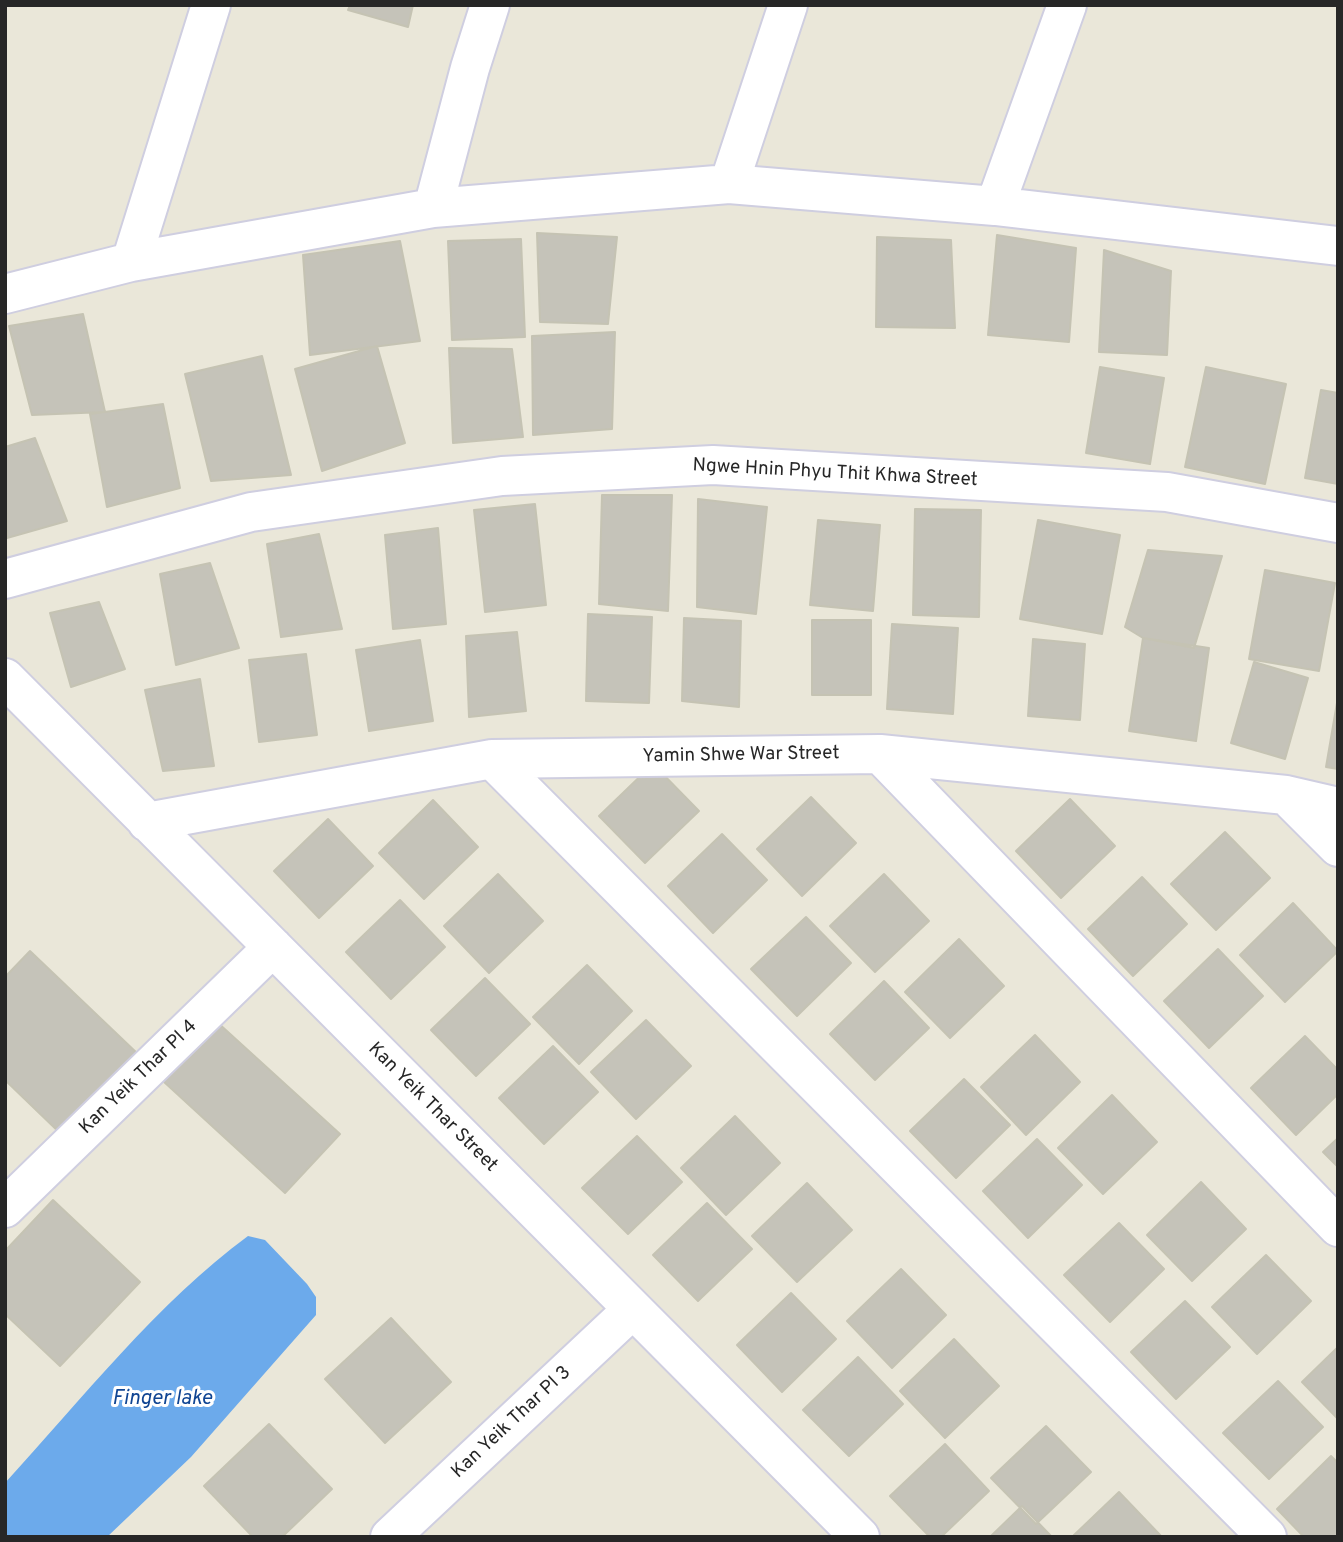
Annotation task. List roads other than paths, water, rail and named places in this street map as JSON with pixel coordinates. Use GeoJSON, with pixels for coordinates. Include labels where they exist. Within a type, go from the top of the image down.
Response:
{"type":"FeatureCollection","features":[{"type":"Feature","properties":{"kind":"street"},"geometry":{"type":"LineString","coordinates":[[131,262],[211,5]]}},
{"type":"Feature","properties":{"kind":"street"},"geometry":{"type":"LineString","coordinates":[[433,208],[470,68],[490,5]]}},
{"type":"Feature","properties":{"kind":"street"},"geometry":{"type":"LineString","coordinates":[[729,184],[788,5]]}},
{"type":"Feature","properties":{"kind":"street"},"geometry":{"type":"LineString","coordinates":[[995,206],[1067,5]]}},
{"type":"Feature","properties":{"kind":"street"},"geometry":{"type":"LineString","coordinates":[[5,294],[131,262],[433,208],[729,184],[995,206],[1338,246]]}},
{"type":"Feature","properties":{"kind":"street","name":"Ngwe Hnin Phyu Thit Khwa Street"},"geometry":{"type":"LineString","coordinates":[[5,579],[251,512],[502,476],[699,466],[1167,492],[1338,523]]}},
{"type":"Feature","properties":{"kind":"street","name":"Kan Yeik Thar Street"},"geometry":{"type":"LineString","coordinates":[[5,678],[860,1537]]}},
{"type":"Feature","properties":{"kind":"street"},"geometry":{"type":"LineString","coordinates":[[880,754],[1338,1227]]}},
{"type":"Feature","properties":{"kind":"street","name":"Yamin Shwe War Street"},"geometry":{"type":"LineString","coordinates":[[147,822],[492,759],[880,754],[1286,795],[1338,807]]}},
{"type":"Feature","properties":{"kind":"street"},"geometry":{"type":"LineString","coordinates":[[492,759],[1267,1537]]}},
{"type":"Feature","properties":{"kind":"street"},"geometry":{"type":"LineString","coordinates":[[1286,795],[1338,847]]}},
{"type":"Feature","properties":{"kind":"street","name":"Kan Yeik Thar Pl 4"},"geometry":{"type":"LineString","coordinates":[[5,1208],[273,947]]}},
{"type":"Feature","properties":{"kind":"street","name":"Kan Yeik Thar Pl 3"},"geometry":{"type":"LineString","coordinates":[[390,1537],[633,1309]]}},
{"type":"Feature","properties":{"kind":"water","name":"Finger lake"},"geometry":{"type":"Polygon","coordinates":[[[248,1236],[265,1240],[307,1284],[316,1297],[316,1315],[191,1457],[107,1537],[5,1537],[5,1483],[152,1321],[215,1262],[248,1236]]]}}]}
